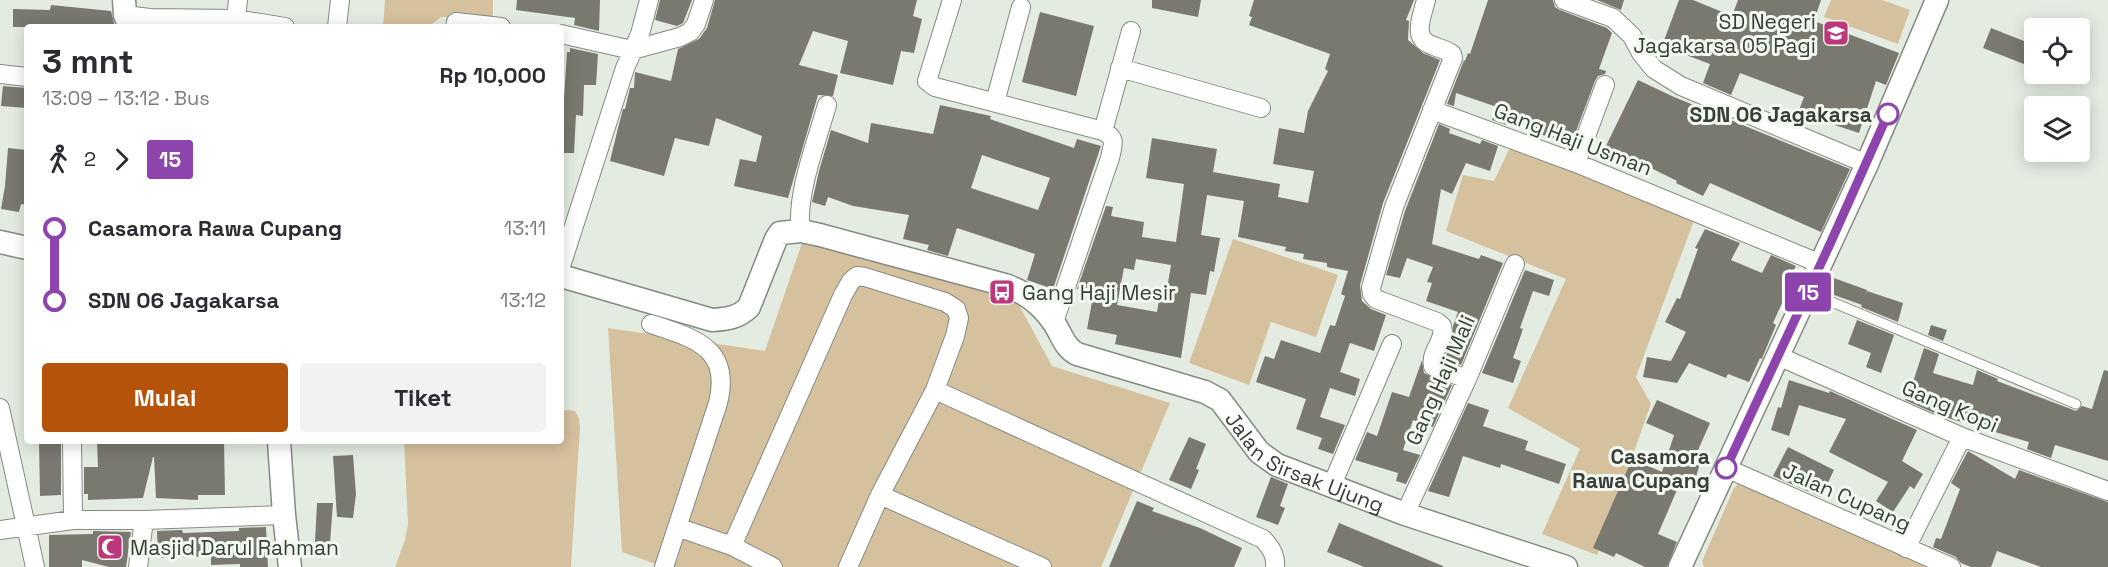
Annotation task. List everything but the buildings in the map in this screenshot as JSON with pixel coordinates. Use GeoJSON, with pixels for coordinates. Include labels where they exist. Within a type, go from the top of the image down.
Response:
{"type":"FeatureCollection","features":[{"type":"Feature","properties":{"kind":"street"},"geometry":{"type":"LineString","coordinates":[[236,19],[238,0]]}},
{"type":"Feature","properties":{"kind":"street"},"geometry":{"type":"LineString","coordinates":[[337,24],[340,0]]}},
{"type":"Feature","properties":{"kind":"street"},"geometry":{"type":"LineString","coordinates":[[564,256],[605,126],[640,34],[649,0]]}},
{"type":"Feature","properties":{"kind":"street"},"geometry":{"type":"LineString","coordinates":[[564,35],[632,50],[680,38],[690,32],[696,24],[704,0]]}},
{"type":"Feature","properties":{"kind":"street"},"geometry":{"type":"LineString","coordinates":[[952,0],[927,81],[935,87],[1102,131],[1113,139],[1110,158],[1054,322]]}},
{"type":"Feature","properties":{"kind":"street"},"geometry":{"type":"LineString","coordinates":[[1426,0],[1420,29],[1421,38],[1426,43],[1446,50],[1453,56],[1394,207],[1371,288],[1376,299],[1437,322],[1442,326],[1444,336],[1433,353],[1433,366],[1467,379]]}},
{"type":"Feature","properties":{"kind":"street"},"geometry":{"type":"LineString","coordinates":[[1564,0],[1613,18],[1632,36],[1641,53],[1654,69],[1681,86],[1867,164]]}},
{"type":"Feature","properties":{"kind":"street"},"geometry":{"type":"LineString","coordinates":[[1680,567],[1867,164],[1937,0]]}},
{"type":"Feature","properties":{"kind":"street"},"geometry":{"type":"LineString","coordinates":[[994,102],[1021,7]]}},
{"type":"Feature","properties":{"kind":"street"},"geometry":{"type":"LineString","coordinates":[[126,14],[150,18],[236,19],[267,24]]}},
{"type":"Feature","properties":{"kind":"street"},"geometry":{"type":"LineString","coordinates":[[456,24],[456,21],[478,24]]}},
{"type":"Feature","properties":{"kind":"street"},"geometry":{"type":"LineString","coordinates":[[1102,131],[1131,31]]}},
{"type":"Feature","properties":{"kind":"street"},"geometry":{"type":"LineString","coordinates":[[1120,68],[1261,108]]}},
{"type":"Feature","properties":{"kind":"street"},"geometry":{"type":"LineString","coordinates":[[0,74],[24,77]]}},
{"type":"Feature","properties":{"kind":"street"},"geometry":{"type":"LineString","coordinates":[[1576,163],[1605,85]]}},
{"type":"Feature","properties":{"kind":"street"},"geometry":{"type":"LineString","coordinates":[[564,277],[712,320],[740,315],[749,307],[780,233],[801,231],[799,219],[802,191],[827,105]]}},
{"type":"Feature","properties":{"kind":"street","name":"Gang Haji Usman"},"geometry":{"type":"LineString","coordinates":[[1432,110],[1576,163],[1821,264]]}},
{"type":"Feature","properties":{"kind":"street","name":"Jalan Sirsak Ujung"},"geometry":{"type":"LineString","coordinates":[[801,231],[1021,291],[1054,322],[1064,342],[1070,350],[1077,354],[1205,393],[1220,400],[1259,452],[1277,465],[1405,514],[1566,567]]}},
{"type":"Feature","properties":{"kind":"street"},"geometry":{"type":"LineString","coordinates":[[0,242],[24,247]]}},
{"type":"Feature","properties":{"kind":"street","name":"Gang Haji Mali"},"geometry":{"type":"LineString","coordinates":[[1405,514],[1467,379],[1515,264]]}},
{"type":"Feature","properties":{"kind":"street"},"geometry":{"type":"LineString","coordinates":[[732,546],[843,295],[851,281],[857,276],[936,298],[956,309],[959,318],[955,336],[935,390],[880,495],[848,567]]}},
{"type":"Feature","properties":{"kind":"street"},"geometry":{"type":"LineString","coordinates":[[651,324],[694,339],[706,348],[715,360],[722,379],[718,403],[664,567]]}},
{"type":"Feature","properties":{"kind":"street"},"geometry":{"type":"LineString","coordinates":[[1332,485],[1392,344]]}},
{"type":"Feature","properties":{"kind":"street","name":"Gang Kopi"},"geometry":{"type":"LineString","coordinates":[[1778,356],[1962,437],[2108,491]]}},
{"type":"Feature","properties":{"kind":"street"},"geometry":{"type":"LineString","coordinates":[[935,390],[1263,538],[1272,549],[1276,560],[1275,567]]}},
{"type":"Feature","properties":{"kind":"street"},"geometry":{"type":"LineString","coordinates":[[0,408],[35,567]]}},
{"type":"Feature","properties":{"kind":"street"},"geometry":{"type":"LineString","coordinates":[[1906,548],[1962,437]]}},
{"type":"Feature","properties":{"kind":"street"},"geometry":{"type":"LineString","coordinates":[[72,444],[73,520]]}},
{"type":"Feature","properties":{"kind":"street"},"geometry":{"type":"LineString","coordinates":[[279,444],[290,567]]}},
{"type":"Feature","properties":{"kind":"street","name":"Jalan Cupang"},"geometry":{"type":"LineString","coordinates":[[1726,468],[1951,567]]}},
{"type":"Feature","properties":{"kind":"street"},"geometry":{"type":"LineString","coordinates":[[880,495],[1042,567]]}},
{"type":"Feature","properties":{"kind":"street"},"geometry":{"type":"LineString","coordinates":[[0,530],[73,520],[284,515]]}},
{"type":"Feature","properties":{"kind":"street"},"geometry":{"type":"LineString","coordinates":[[138,567],[144,520]]}},
{"type":"Feature","properties":{"kind":"street"},"geometry":{"type":"LineString","coordinates":[[677,527],[732,546],[773,567]]}},
{"type":"Feature","properties":{"kind":"lane"},"geometry":{"type":"LineString","coordinates":[[1808,292],[2076,404]]}},
{"type":"Feature","properties":{"kind":"shaded area"},"geometry":{"type":"Polygon","coordinates":[[[385,0],[493,0],[493,18],[441,17],[432,24],[383,24],[385,0]]]}},
{"type":"Feature","properties":{"kind":"shaded area"},"geometry":{"type":"Polygon","coordinates":[[[1831,0],[1882,0],[1910,10],[1898,44],[1824,17],[1831,0]]]}},
{"type":"Feature","properties":{"kind":"shaded area"},"geometry":{"type":"Polygon","coordinates":[[[1513,141],[1696,215],[1636,377],[1651,404],[1597,555],[1542,534],[1580,449],[1508,408],[1566,279],[1446,231],[1463,175],[1494,181],[1513,141]]]}},
{"type":"Feature","properties":{"kind":"shaded area"},"geometry":{"type":"Polygon","coordinates":[[[1233,239],[1338,275],[1316,337],[1271,322],[1249,385],[1189,363],[1233,239]]]}},
{"type":"Feature","properties":{"kind":"shaded area"},"geometry":{"type":"Polygon","coordinates":[[[803,240],[1012,292],[1052,366],[1170,403],[1101,567],[664,567],[622,552],[608,328],[765,351],[803,240]]]}},
{"type":"Feature","properties":{"kind":"shaded area"},"geometry":{"type":"Polygon","coordinates":[[[564,411],[575,411],[580,427],[571,567],[395,567],[408,524],[404,444],[564,444],[564,411]]]}},
{"type":"Feature","properties":{"kind":"shaded area"},"geometry":{"type":"Polygon","coordinates":[[[1740,482],[1938,567],[1704,567],[1702,561],[1734,488],[1740,482]]]}},
{"type":"Feature","properties":{"kind":"bus line","name":"15"},"geometry":{"type":"LineString","coordinates":[[1726,468],[1888,114]]}},
{"type":"Feature","properties":{"kind":"place","name":"SD Negeri Jagakarsa 05 Pagi"},"geometry":{"type":"Point","coordinates":[1836,33]}},
{"type":"Feature","properties":{"kind":"place","name":"SDN 06 Jagakarsa"},"geometry":{"type":"Point","coordinates":[1888,114]}},
{"type":"Feature","properties":{"kind":"place","name":"Gang Haji Mesir"},"geometry":{"type":"Point","coordinates":[1002,292]}},
{"type":"Feature","properties":{"kind":"place","name":"Casamora Rawa Cupang"},"geometry":{"type":"Point","coordinates":[1726,468]}},
{"type":"Feature","properties":{"kind":"place","name":"Masjid Darul Rahman"},"geometry":{"type":"Point","coordinates":[110,547]}}]}
